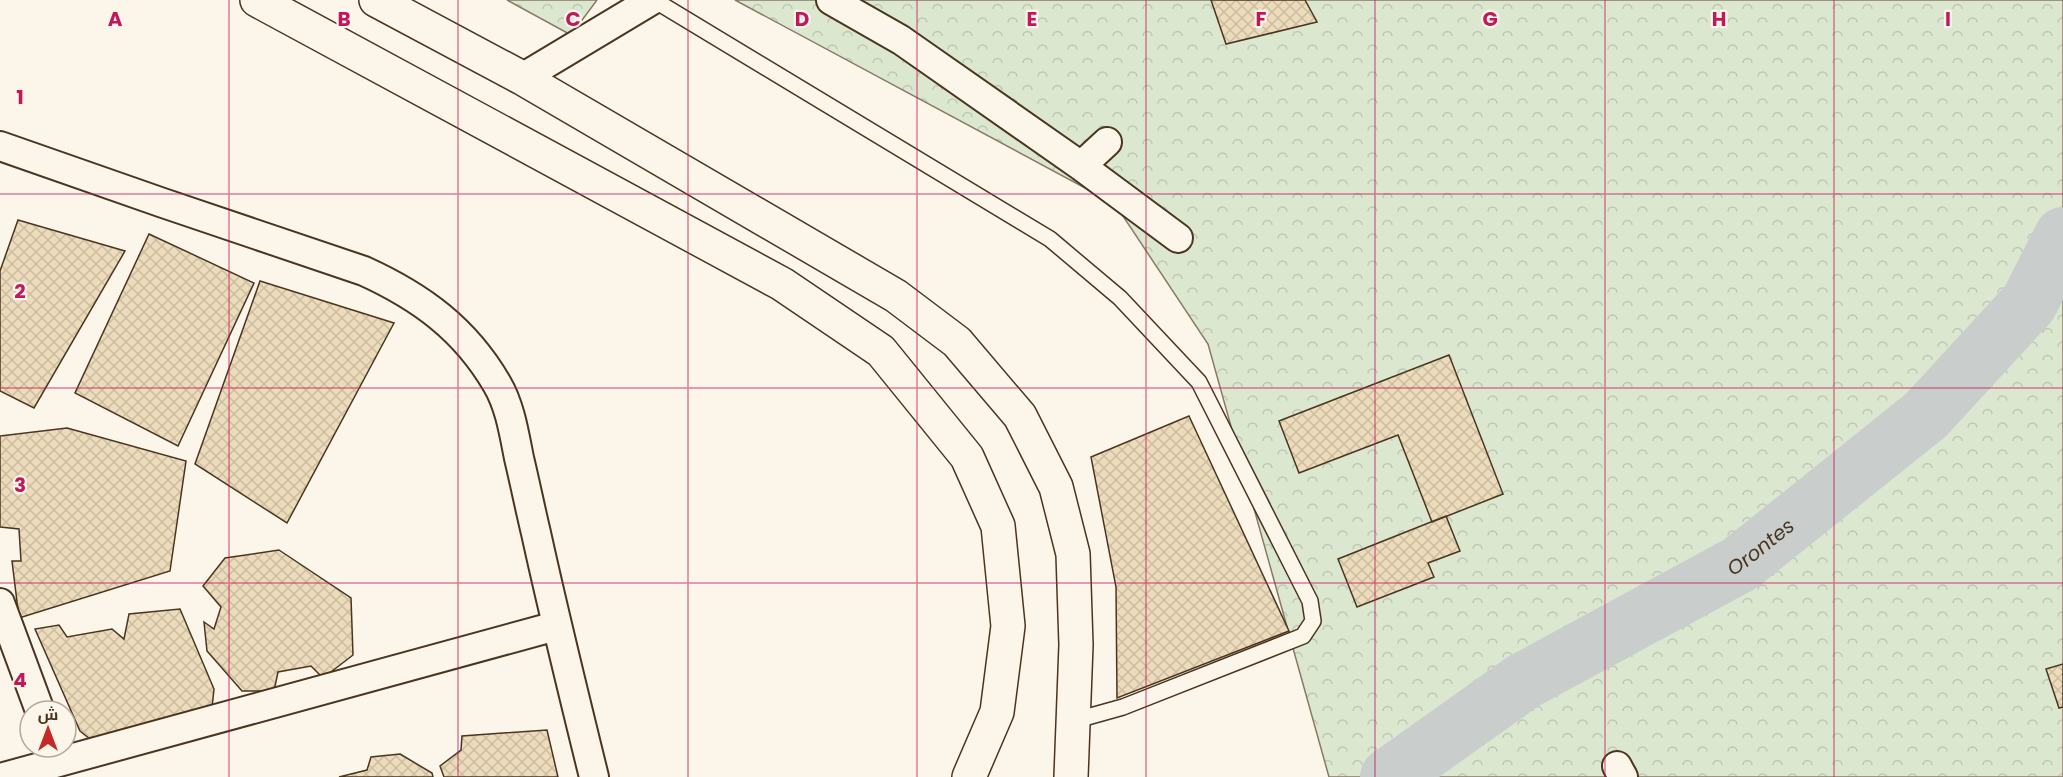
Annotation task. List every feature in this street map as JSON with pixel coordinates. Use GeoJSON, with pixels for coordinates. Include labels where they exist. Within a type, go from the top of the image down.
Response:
{"type":"FeatureCollection","features":[{"type":"Feature","properties":{"kind":"main road"},"geometry":{"type":"LineString","coordinates":[[257,0],[782,284],[881,351],[967,457],[998,526],[1008,626],[996,712],[969,777]]}},
{"type":"Feature","properties":{"kind":"main road"},"geometry":{"type":"LineString","coordinates":[[375,0],[522,78],[896,296],[957,342],[1020,416],[1056,487],[1073,554],[1076,645],[1071,777]]}},
{"type":"Feature","properties":{"kind":"street"},"geometry":{"type":"LineString","coordinates":[[522,78],[653,0]]}},
{"type":"Feature","properties":{"kind":"street"},"geometry":{"type":"LineString","coordinates":[[831,0],[901,40],[1081,165],[1178,238]]}},
{"type":"Feature","properties":{"kind":"street"},"geometry":{"type":"LineString","coordinates":[[1081,165],[1107,142]]}},
{"type":"Feature","properties":{"kind":"street"},"geometry":{"type":"LineString","coordinates":[[1,149],[364,271],[417,298],[441,316],[462,337],[481,360],[498,387],[511,420],[556,626],[594,777]]}},
{"type":"Feature","properties":{"kind":"street"},"geometry":{"type":"LineString","coordinates":[[0,603],[36,699]]}},
{"type":"Feature","properties":{"kind":"street"},"geometry":{"type":"LineString","coordinates":[[78,749],[556,626]]}},
{"type":"Feature","properties":{"kind":"street"},"geometry":{"type":"LineString","coordinates":[[4,777],[47,759]]}},
{"type":"Feature","properties":{"kind":"lane"},"geometry":{"type":"LineString","coordinates":[[653,0],[1050,239],[1120,298],[1199,382],[1311,601],[1313,621],[1303,636],[1123,707],[1073,721]]}},
{"type":"Feature","properties":{"kind":"green space"},"geometry":{"type":"Polygon","coordinates":[[[507,0],[597,0],[571,35],[507,0]]]}},
{"type":"Feature","properties":{"kind":"green space"},"geometry":{"type":"Polygon","coordinates":[[[735,0],[2063,0],[2063,777],[1329,777],[1208,344],[1115,204],[735,0]]]}},
{"type":"Feature","properties":{"kind":"building"},"geometry":{"type":"Polygon","coordinates":[[[1211,0],[1305,0],[1317,22],[1226,44],[1211,0]]]}},
{"type":"Feature","properties":{"kind":"building"},"geometry":{"type":"Polygon","coordinates":[[[18,220],[125,251],[34,408],[0,391],[0,271],[18,220]]]}},
{"type":"Feature","properties":{"kind":"building"},"geometry":{"type":"Polygon","coordinates":[[[149,234],[254,283],[178,446],[75,393],[149,234]]]}},
{"type":"Feature","properties":{"kind":"building"},"geometry":{"type":"Polygon","coordinates":[[[260,281],[394,323],[287,523],[195,464],[260,281]]]}},
{"type":"Feature","properties":{"kind":"building"},"geometry":{"type":"Polygon","coordinates":[[[1449,355],[1503,494],[1432,522],[1398,435],[1299,473],[1279,421],[1449,355]]]}},
{"type":"Feature","properties":{"kind":"building"},"geometry":{"type":"Polygon","coordinates":[[[1189,416],[1289,631],[1117,698],[1116,587],[1091,457],[1189,416]]]}},
{"type":"Feature","properties":{"kind":"building"},"geometry":{"type":"Polygon","coordinates":[[[67,428],[186,461],[170,571],[19,618],[12,561],[21,561],[19,529],[0,527],[0,436],[67,428]]]}},
{"type":"Feature","properties":{"kind":"building"},"geometry":{"type":"Polygon","coordinates":[[[1446,516],[1460,551],[1428,563],[1434,577],[1357,607],[1338,559],[1446,516]]]}},
{"type":"Feature","properties":{"kind":"building"},"geometry":{"type":"Polygon","coordinates":[[[279,550],[351,598],[353,655],[323,678],[311,666],[278,672],[274,691],[242,691],[207,651],[204,622],[214,629],[221,607],[203,586],[225,558],[279,550]]]}},
{"type":"Feature","properties":{"kind":"building"},"geometry":{"type":"Polygon","coordinates":[[[180,609],[214,689],[211,717],[101,748],[80,731],[78,699],[66,699],[35,629],[59,625],[67,637],[112,629],[124,639],[129,614],[180,609]]]}},
{"type":"Feature","properties":{"kind":"building"},"geometry":{"type":"Polygon","coordinates":[[[2063,664],[2063,707],[2059,708],[2046,669],[2063,664]]]}},
{"type":"Feature","properties":{"kind":"building"},"geometry":{"type":"Polygon","coordinates":[[[547,730],[558,777],[444,777],[440,766],[461,750],[462,736],[547,730]]]}},
{"type":"Feature","properties":{"kind":"building"},"geometry":{"type":"Polygon","coordinates":[[[400,754],[432,773],[433,777],[339,777],[367,770],[371,757],[400,754]]]}},
{"type":"Feature","properties":{"kind":"waterway","name":"Orontes"},"geometry":{"type":"LineString","coordinates":[[1389,777],[1524,681],[1740,564],[1926,415],[2029,303],[2063,236]]}}]}
